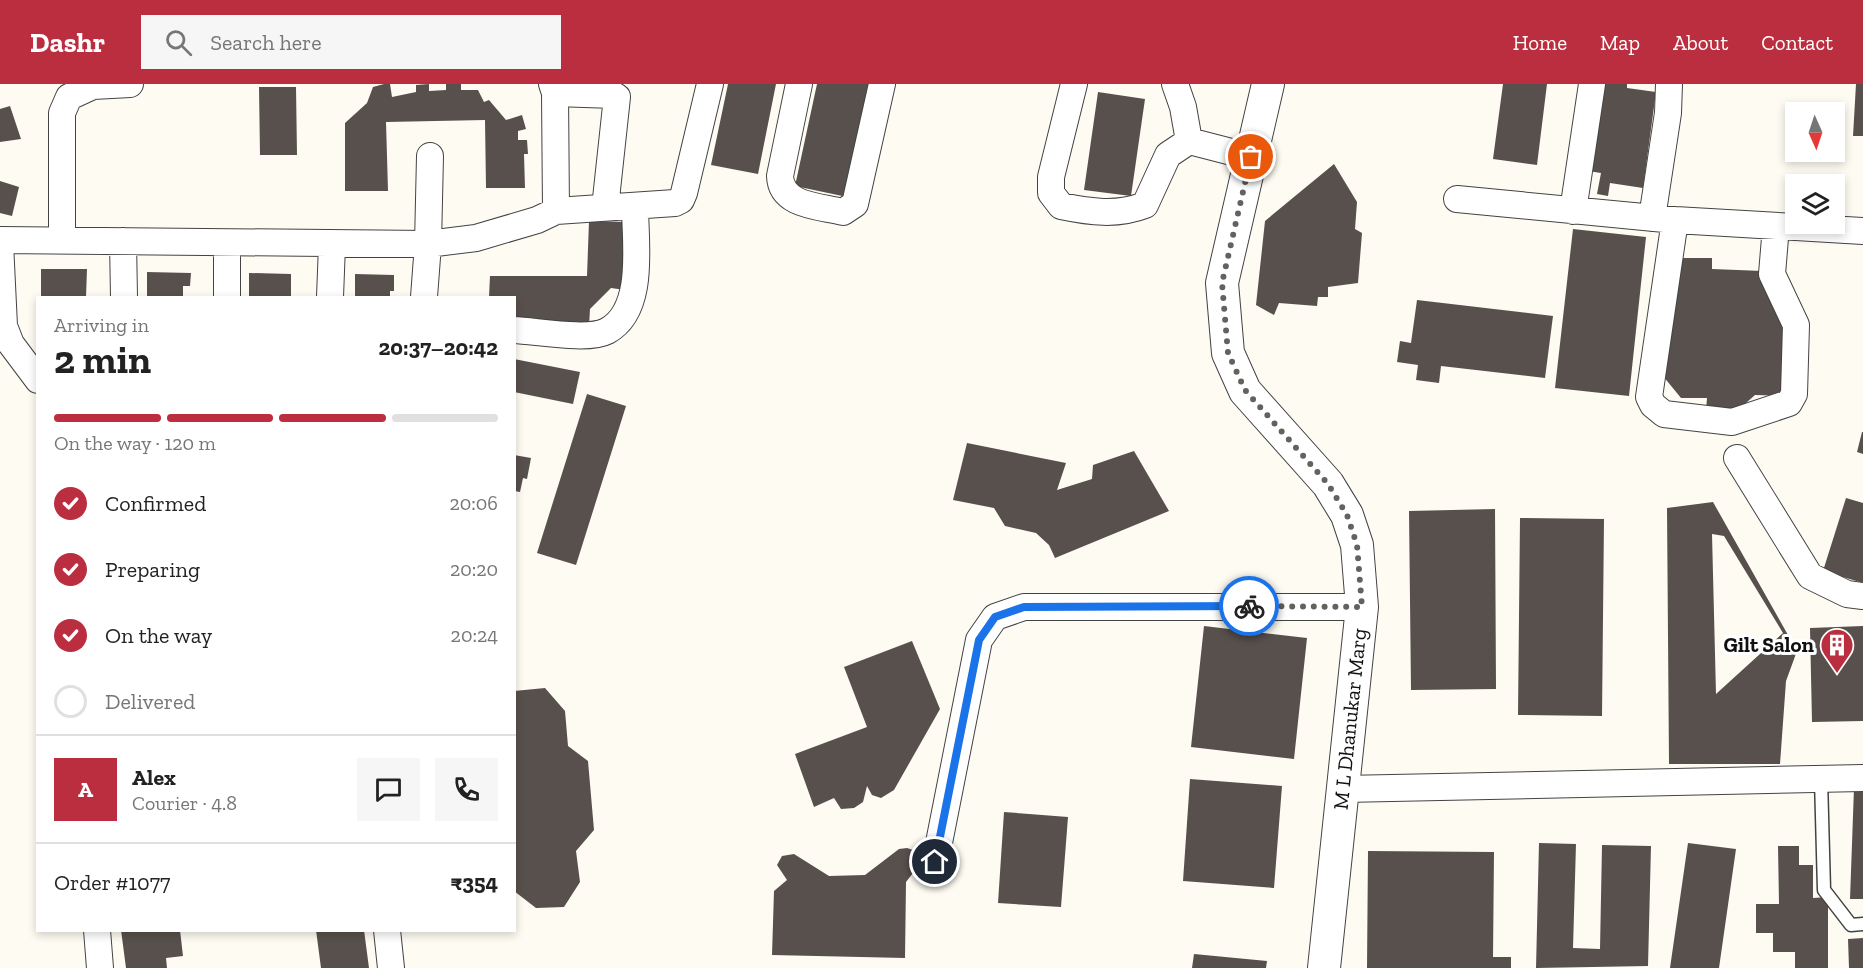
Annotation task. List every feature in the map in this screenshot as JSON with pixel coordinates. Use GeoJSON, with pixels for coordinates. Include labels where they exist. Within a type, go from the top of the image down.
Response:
{"type":"FeatureCollection","features":[{"type":"Feature","properties":{"kind":"street"},"geometry":{"type":"LineString","coordinates":[[62,240],[62,113],[65,105],[69,97],[93,86],[130,84]]}},
{"type":"Feature","properties":{"kind":"street"},"geometry":{"type":"LineString","coordinates":[[36,377],[11,344],[4,326],[0,241],[428,244],[476,238],[537,220],[556,211],[675,203],[681,200],[710,84]]}},
{"type":"Feature","properties":{"kind":"street"},"geometry":{"type":"LineString","coordinates":[[799,84],[780,176],[782,189],[792,199],[843,212],[855,204],[882,84]]}},
{"type":"Feature","properties":{"kind":"street"},"geometry":{"type":"LineString","coordinates":[[1074,84],[1051,177],[1052,193],[1060,206],[1092,212],[1127,212],[1145,205],[1168,155],[1188,141],[1251,157]]}},
{"type":"Feature","properties":{"kind":"street"},"geometry":{"type":"LineString","coordinates":[[1175,84],[1183,107],[1188,141]]}},
{"type":"Feature","properties":{"kind":"street","name":"M L Dhanukar Marg"},"geometry":{"type":"LineString","coordinates":[[1268,84],[1222,283],[1228,353],[1245,390],[1328,484],[1347,515],[1357,545],[1362,607],[1324,968]]}},
{"type":"Feature","properties":{"kind":"street"},"geometry":{"type":"LineString","coordinates":[[1573,210],[1592,84]]}},
{"type":"Feature","properties":{"kind":"street"},"geometry":{"type":"LineString","coordinates":[[1669,84],[1664,219],[1649,397],[1653,405],[1664,414],[1732,422],[1789,403],[1794,394],[1796,325],[1772,274],[1776,226]]}},
{"type":"Feature","properties":{"kind":"street"},"geometry":{"type":"LineString","coordinates":[[556,211],[553,88],[617,97],[605,208]]}},
{"type":"Feature","properties":{"kind":"street"},"geometry":{"type":"LineString","coordinates":[[424,296],[428,244],[429,156]]}},
{"type":"Feature","properties":{"kind":"street"},"geometry":{"type":"LineString","coordinates":[[1457,199],[1664,219],[1863,231]]}},
{"type":"Feature","properties":{"kind":"street"},"geometry":{"type":"LineString","coordinates":[[516,330],[588,335],[606,332],[619,321],[635,293],[635,206]]}},
{"type":"Feature","properties":{"kind":"street"},"geometry":{"type":"LineString","coordinates":[[123,241],[123,296]]}},
{"type":"Feature","properties":{"kind":"street"},"geometry":{"type":"LineString","coordinates":[[227,243],[227,296]]}},
{"type":"Feature","properties":{"kind":"street"},"geometry":{"type":"LineString","coordinates":[[330,296],[332,245]]}},
{"type":"Feature","properties":{"kind":"street"},"geometry":{"type":"LineString","coordinates":[[1737,458],[1810,576],[1847,594],[1863,596]]}},
{"type":"Feature","properties":{"kind":"street"},"geometry":{"type":"LineString","coordinates":[[935,862],[979,640],[995,617],[1024,607],[1362,607]]}},
{"type":"Feature","properties":{"kind":"street"},"geometry":{"type":"LineString","coordinates":[[1343,789],[1863,778]]}},
{"type":"Feature","properties":{"kind":"street"},"geometry":{"type":"LineString","coordinates":[[97,932],[100,968]]}},
{"type":"Feature","properties":{"kind":"street"},"geometry":{"type":"LineString","coordinates":[[387,932],[391,968]]}},
{"type":"Feature","properties":{"kind":"lane"},"geometry":{"type":"LineString","coordinates":[[1821,779],[1824,890],[1851,925],[1863,924]]}},
{"type":"Feature","properties":{"kind":"building"},"geometry":{"type":"Polygon","coordinates":[[[390,84],[392,97],[416,92],[416,85],[429,84],[429,91],[446,90],[446,84],[461,84],[461,90],[478,90],[484,102],[489,100],[506,120],[522,115],[526,129],[518,131],[518,140],[527,140],[528,154],[524,154],[525,188],[486,188],[485,120],[386,122],[388,191],[345,191],[345,123],[367,103],[373,87],[390,84]]]}},
{"type":"Feature","properties":{"kind":"building"},"geometry":{"type":"Polygon","coordinates":[[[728,84],[776,84],[758,174],[711,165],[728,84]]]}},
{"type":"Feature","properties":{"kind":"building"},"geometry":{"type":"Polygon","coordinates":[[[817,84],[872,84],[847,197],[795,186],[817,84]]]}},
{"type":"Feature","properties":{"kind":"building"},"geometry":{"type":"Polygon","coordinates":[[[1503,84],[1547,84],[1537,165],[1493,159],[1503,84]]]}},
{"type":"Feature","properties":{"kind":"building"},"geometry":{"type":"Polygon","coordinates":[[[1601,84],[1627,84],[1627,88],[1656,92],[1643,188],[1610,183],[1608,196],[1597,194],[1601,173],[1588,171],[1601,84]]]}},
{"type":"Feature","properties":{"kind":"building"},"geometry":{"type":"Polygon","coordinates":[[[1856,84],[1863,84],[1863,136],[1853,136],[1856,84]]]}},
{"type":"Feature","properties":{"kind":"building"},"geometry":{"type":"Polygon","coordinates":[[[259,87],[296,87],[297,155],[260,155],[259,87]]]}},
{"type":"Feature","properties":{"kind":"building"},"geometry":{"type":"Polygon","coordinates":[[[1098,92],[1145,99],[1131,196],[1084,190],[1098,92]]]}},
{"type":"Feature","properties":{"kind":"building"},"geometry":{"type":"Polygon","coordinates":[[[10,106],[21,139],[0,142],[0,109],[10,106]]]}},
{"type":"Feature","properties":{"kind":"building"},"geometry":{"type":"Polygon","coordinates":[[[1334,164],[1357,202],[1355,229],[1362,233],[1358,283],[1328,287],[1328,297],[1318,297],[1317,306],[1279,303],[1274,315],[1256,305],[1265,221],[1334,164]]]}},
{"type":"Feature","properties":{"kind":"building"},"geometry":{"type":"Polygon","coordinates":[[[0,181],[19,187],[12,216],[0,213],[0,181]]]}},
{"type":"Feature","properties":{"kind":"building"},"geometry":{"type":"Polygon","coordinates":[[[589,221],[630,222],[632,291],[611,288],[590,309],[589,327],[516,326],[516,296],[489,296],[490,276],[587,276],[589,221]]]}},
{"type":"Feature","properties":{"kind":"building"},"geometry":{"type":"Polygon","coordinates":[[[1573,229],[1646,237],[1629,396],[1555,388],[1573,229]]]}},
{"type":"Feature","properties":{"kind":"building"},"geometry":{"type":"Polygon","coordinates":[[[1674,258],[1712,258],[1712,269],[1763,271],[1790,327],[1787,396],[1755,395],[1738,410],[1706,410],[1707,398],[1681,398],[1663,376],[1674,258]]]}},
{"type":"Feature","properties":{"kind":"building"},"geometry":{"type":"Polygon","coordinates":[[[41,269],[87,269],[86,296],[41,296],[41,269]]]}},
{"type":"Feature","properties":{"kind":"building"},"geometry":{"type":"Polygon","coordinates":[[[147,272],[191,273],[190,286],[183,286],[183,296],[147,296],[147,272]]]}},
{"type":"Feature","properties":{"kind":"building"},"geometry":{"type":"Polygon","coordinates":[[[249,273],[291,274],[291,296],[249,296],[249,273]]]}},
{"type":"Feature","properties":{"kind":"building"},"geometry":{"type":"Polygon","coordinates":[[[355,274],[394,275],[394,291],[390,291],[390,296],[355,296],[355,274]]]}},
{"type":"Feature","properties":{"kind":"building"},"geometry":{"type":"Polygon","coordinates":[[[1417,300],[1553,316],[1545,378],[1441,366],[1439,383],[1416,380],[1418,365],[1397,362],[1400,341],[1411,343],[1417,300]]]}},
{"type":"Feature","properties":{"kind":"building"},"geometry":{"type":"Polygon","coordinates":[[[516,359],[580,372],[573,404],[516,392],[516,359]]]}},
{"type":"Feature","properties":{"kind":"building"},"geometry":{"type":"Polygon","coordinates":[[[587,394],[626,406],[576,565],[537,553],[587,394]]]}},
{"type":"Feature","properties":{"kind":"building"},"geometry":{"type":"Polygon","coordinates":[[[1863,432],[1863,454],[1857,452],[1863,432]]]}},
{"type":"Feature","properties":{"kind":"building"},"geometry":{"type":"Polygon","coordinates":[[[967,443],[1066,463],[1057,490],[1092,479],[1093,465],[1134,451],[1169,511],[1055,558],[1049,545],[1036,533],[1005,526],[994,508],[953,500],[967,443]]]}},
{"type":"Feature","properties":{"kind":"building"},"geometry":{"type":"Polygon","coordinates":[[[516,455],[531,458],[527,479],[523,478],[520,492],[516,491],[516,455]]]}},
{"type":"Feature","properties":{"kind":"building"},"geometry":{"type":"Polygon","coordinates":[[[1846,498],[1863,503],[1863,583],[1823,571],[1846,498]]]}},
{"type":"Feature","properties":{"kind":"building"},"geometry":{"type":"Polygon","coordinates":[[[1713,502],[1797,651],[1786,681],[1780,764],[1669,764],[1667,508],[1713,502]],[[1712,534],[1716,694],[1783,633],[1724,536],[1712,534]]]}},
{"type":"Feature","properties":{"kind":"building"},"geometry":{"type":"Polygon","coordinates":[[[1495,509],[1496,689],[1411,690],[1409,511],[1495,509]]]}},
{"type":"Feature","properties":{"kind":"building"},"geometry":{"type":"Polygon","coordinates":[[[1520,518],[1604,519],[1602,716],[1518,715],[1520,518]]]}},
{"type":"Feature","properties":{"kind":"building"},"geometry":{"type":"Polygon","coordinates":[[[1204,626],[1307,638],[1294,759],[1191,747],[1204,626]]]}},
{"type":"Feature","properties":{"kind":"building","name":"Gilt Salon"},"geometry":{"type":"Polygon","coordinates":[[[1863,626],[1863,721],[1812,722],[1810,628],[1863,626]]]}},
{"type":"Feature","properties":{"kind":"building"},"geometry":{"type":"Polygon","coordinates":[[[912,641],[940,709],[894,790],[881,798],[872,795],[867,786],[863,802],[854,808],[841,809],[834,798],[814,807],[795,754],[867,727],[844,667],[912,641]]]}},
{"type":"Feature","properties":{"kind":"building"},"geometry":{"type":"Polygon","coordinates":[[[545,688],[565,711],[568,746],[588,761],[594,830],[576,851],[580,882],[564,907],[536,908],[516,893],[516,691],[545,688]]]}},
{"type":"Feature","properties":{"kind":"building"},"geometry":{"type":"Polygon","coordinates":[[[1190,779],[1282,786],[1274,888],[1183,881],[1190,779]]]}},
{"type":"Feature","properties":{"kind":"building"},"geometry":{"type":"Polygon","coordinates":[[[1854,788],[1863,789],[1863,899],[1850,899],[1854,788]]]}},
{"type":"Feature","properties":{"kind":"building"},"geometry":{"type":"Polygon","coordinates":[[[1004,812],[1068,817],[1061,907],[998,903],[1004,812]]]}},
{"type":"Feature","properties":{"kind":"building"},"geometry":{"type":"Polygon","coordinates":[[[1539,843],[1576,844],[1573,948],[1600,949],[1602,845],[1651,846],[1648,966],[1536,968],[1539,843]]]}},
{"type":"Feature","properties":{"kind":"building"},"geometry":{"type":"Polygon","coordinates":[[[1688,843],[1736,849],[1719,968],[1670,968],[1688,843]]]}},
{"type":"Feature","properties":{"kind":"building"},"geometry":{"type":"Polygon","coordinates":[[[1778,846],[1799,846],[1799,865],[1813,865],[1813,898],[1828,897],[1828,968],[1795,968],[1795,952],[1773,952],[1773,933],[1756,933],[1756,904],[1779,904],[1778,846]]]}},
{"type":"Feature","properties":{"kind":"building"},"geometry":{"type":"Polygon","coordinates":[[[907,848],[916,851],[920,864],[906,882],[905,958],[772,955],[774,891],[787,880],[777,865],[782,856],[794,854],[829,876],[865,875],[899,849],[907,848]]]}},
{"type":"Feature","properties":{"kind":"building"},"geometry":{"type":"Polygon","coordinates":[[[1368,851],[1494,852],[1493,957],[1511,957],[1511,968],[1367,968],[1368,851]]]}},
{"type":"Feature","properties":{"kind":"building"},"geometry":{"type":"Polygon","coordinates":[[[121,932],[180,932],[183,956],[166,958],[167,968],[126,968],[121,932]]]}},
{"type":"Feature","properties":{"kind":"building"},"geometry":{"type":"Polygon","coordinates":[[[316,932],[364,932],[369,968],[321,968],[316,932]]]}},
{"type":"Feature","properties":{"kind":"building"},"geometry":{"type":"Polygon","coordinates":[[[1863,938],[1863,968],[1849,968],[1848,939],[1863,938]]]}},
{"type":"Feature","properties":{"kind":"building"},"geometry":{"type":"Polygon","coordinates":[[[1194,954],[1267,961],[1266,968],[1192,968],[1194,954]]]}},
{"type":"Feature","properties":{"kind":"way so far"},"geometry":{"type":"LineString","coordinates":[[1249,606],[1362,607],[1357,545],[1347,515],[1328,484],[1245,390],[1228,353],[1222,283],[1251,157]]}},
{"type":"Feature","properties":{"kind":"place","name":"Gilt Salon"},"geometry":{"type":"Point","coordinates":[1837,674]}},
{"type":"Feature","properties":{"kind":"route"},"geometry":{"type":"LineString","coordinates":[[935,862],[979,640],[995,617],[1024,607],[1249,606]]}}]}
